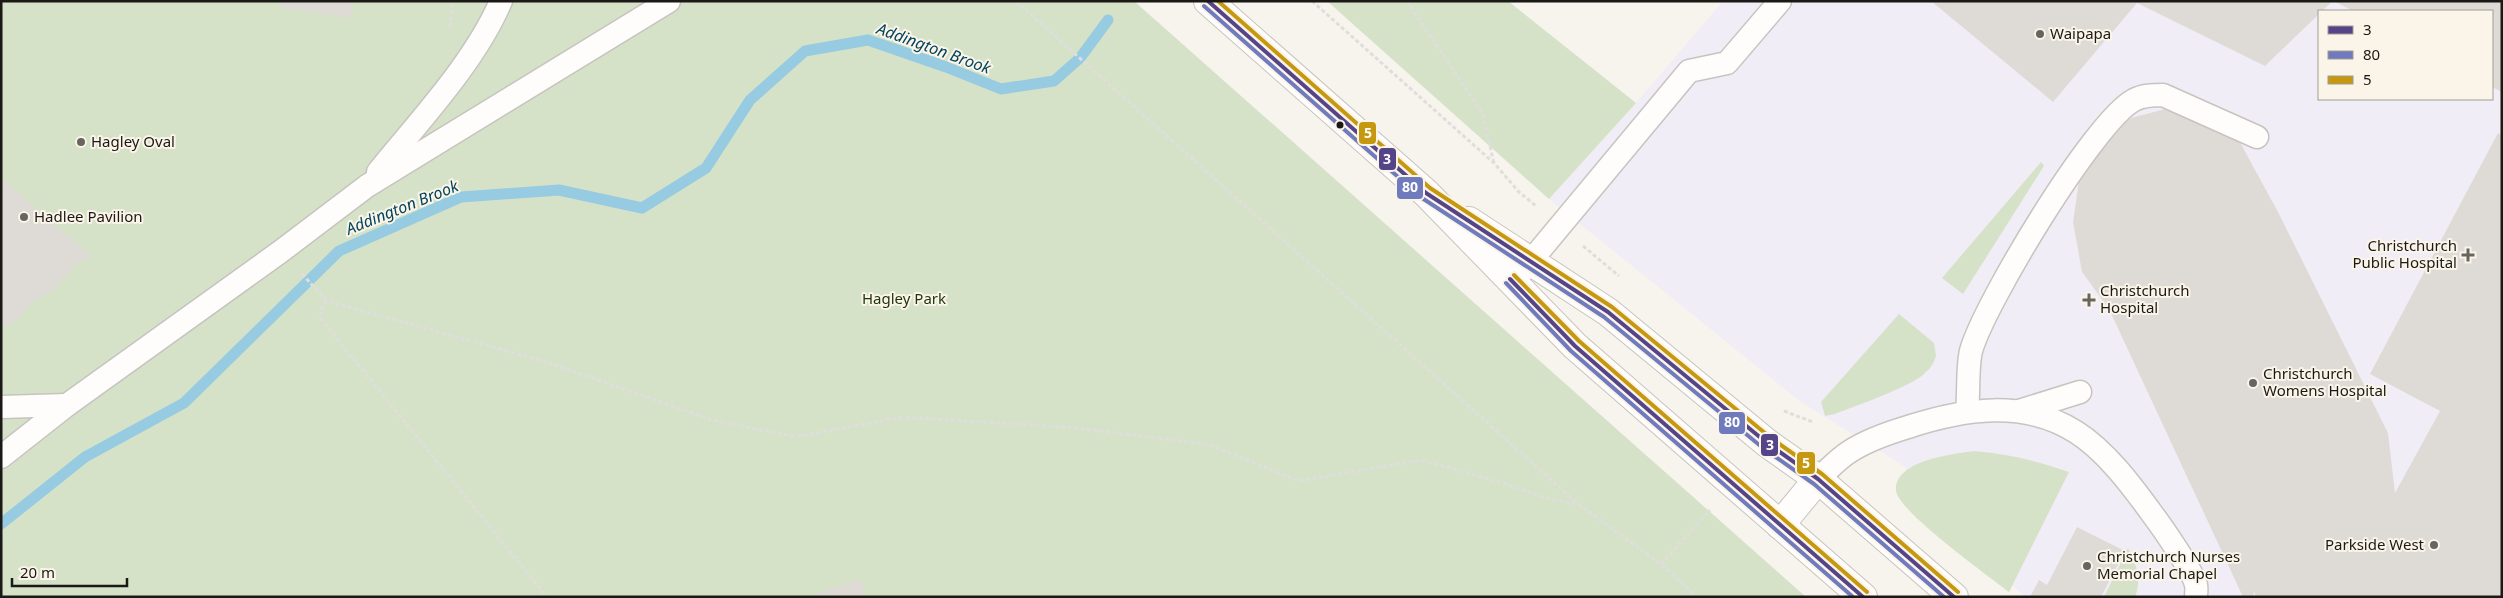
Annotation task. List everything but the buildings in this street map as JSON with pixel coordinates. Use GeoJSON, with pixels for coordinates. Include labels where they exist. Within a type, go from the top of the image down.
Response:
{"type":"FeatureCollection","features":[{"type":"Feature","properties":{"kind":"main road"},"geometry":{"type":"LineString","coordinates":[[1208,1],[1426,193],[1576,346],[1863,597]]}},
{"type":"Feature","properties":{"kind":"main road"},"geometry":{"type":"LineString","coordinates":[[1426,193],[1608,312],[1768,443],[1818,479],[1954,597]]}},
{"type":"Feature","properties":{"kind":"main road"},"geometry":{"type":"LineString","coordinates":[[1780,525],[1818,479]]}},
{"type":"Feature","properties":{"kind":"lane"},"geometry":{"type":"LineString","coordinates":[[1,457],[67,405],[286,258],[367,186],[447,87],[494,18],[501,1]]}},
{"type":"Feature","properties":{"kind":"lane"},"geometry":{"type":"LineString","coordinates":[[367,186],[670,1]]}},
{"type":"Feature","properties":{"kind":"lane"},"geometry":{"type":"LineString","coordinates":[[1513,282],[1689,71],[1727,63],[1780,1]]}},
{"type":"Feature","properties":{"kind":"lane"},"geometry":{"type":"LineString","coordinates":[[1968,412],[1971,352],[1991,305],[2050,203],[2088,148],[2117,114],[2133,100],[2150,95],[2163,95],[2257,137]]}},
{"type":"Feature","properties":{"kind":"lane"},"geometry":{"type":"LineString","coordinates":[[2018,412],[2080,392]]}},
{"type":"Feature","properties":{"kind":"lane"},"geometry":{"type":"LineString","coordinates":[[1,406],[67,405]]}},
{"type":"Feature","properties":{"kind":"lane"},"geometry":{"type":"LineString","coordinates":[[1818,479],[1849,452],[1878,436],[1950,414],[1993,409],[2018,412],[2051,420],[2077,432],[2133,480],[2196,585],[2196,597]]}},
{"type":"Feature","properties":{"kind":"path"},"geometry":{"type":"LineString","coordinates":[[1016,1],[1105,78],[1578,504],[1661,564],[1697,597]]}},
{"type":"Feature","properties":{"kind":"path"},"geometry":{"type":"LineString","coordinates":[[1407,1],[1482,113],[1494,163]]}},
{"type":"Feature","properties":{"kind":"path"},"geometry":{"type":"LineString","coordinates":[[286,258],[327,301],[547,362],[712,420],[796,437],[901,417],[1066,427],[1207,444],[1299,481],[1422,460],[1545,498],[1578,504]]}},
{"type":"Feature","properties":{"kind":"path"},"geometry":{"type":"LineString","coordinates":[[327,301],[320,310],[322,320],[547,597]]}},
{"type":"Feature","properties":{"kind":"path"},"geometry":{"type":"LineString","coordinates":[[1792,414],[1813,422]]}},
{"type":"Feature","properties":{"kind":"path"},"geometry":{"type":"LineString","coordinates":[[1661,564],[1714,505]]}},
{"type":"Feature","properties":{"kind":"shaded area","name":"Christchurch Hospital"},"geometry":{"type":"Polygon","coordinates":[[[1723,1],[2502,1],[2502,597],[2025,597],[1947,524],[1904,466],[1801,402],[1549,199],[1636,103],[1723,1]]]}},
{"type":"Feature","properties":{"kind":"green space","name":"Hagley Park"},"geometry":{"type":"Polygon","coordinates":[[[1,1],[1134,1],[1806,597],[1,597],[1,1]]]}},
{"type":"Feature","properties":{"kind":"green space"},"geometry":{"type":"Polygon","coordinates":[[[1327,1],[1508,1],[1636,103],[1549,199],[1327,1]]]}},
{"type":"Feature","properties":{"kind":"green space"},"geometry":{"type":"Polygon","coordinates":[[[2041,162],[2044,166],[1963,294],[1942,278],[2041,162]]]}},
{"type":"Feature","properties":{"kind":"green space"},"geometry":{"type":"Polygon","coordinates":[[[1899,314],[1934,343],[1936,356],[1931,367],[1910,383],[1869,401],[1825,416],[1821,402],[1899,314]]]}},
{"type":"Feature","properties":{"kind":"green space"},"geometry":{"type":"Polygon","coordinates":[[[1975,451],[2023,458],[2069,472],[2009,592],[1927,527],[1900,500],[1896,490],[1898,480],[1915,465],[1927,460],[1975,451]]]}},
{"type":"Feature","properties":{"kind":"green space"},"geometry":{"type":"Polygon","coordinates":[[[2128,548],[2138,578],[2135,597],[2104,597],[2128,548]]]}},
{"type":"Feature","properties":{"kind":"waterway","name":"Addington Brook"},"geometry":{"type":"LineString","coordinates":[[1,524],[85,457],[184,403],[339,251],[461,197],[559,190],[642,208],[706,168],[750,100],[805,51],[868,40],[946,67],[1001,89],[1054,81],[1080,58],[1108,20]]}},
{"type":"Feature","properties":{"kind":"transit line","name":"3"},"geometry":{"type":"LineString","coordinates":[[1208,1],[1426,193],[1608,312],[1767,443],[1818,479],[1954,597]]}},
{"type":"Feature","properties":{"kind":"transit line","name":"5"},"geometry":{"type":"LineString","coordinates":[[1218,1],[1430,188],[1612,307],[1771,438],[1822,474],[1958,592]]}},
{"type":"Feature","properties":{"kind":"transit line","name":"80"},"geometry":{"type":"LineString","coordinates":[[1204,6],[1422,198],[1604,317],[1763,448],[1814,484],[1944,597]]}},
{"type":"Feature","properties":{"kind":"transit line","name":"5"},"geometry":{"type":"LineString","coordinates":[[1514,275],[1579,341],[1867,592]]}},
{"type":"Feature","properties":{"kind":"transit line","name":"3"},"geometry":{"type":"LineString","coordinates":[[1510,279],[1575,346],[1863,597]]}},
{"type":"Feature","properties":{"kind":"transit line","name":"80"},"geometry":{"type":"LineString","coordinates":[[1506,283],[1571,351],[1853,597]]}},
{"type":"Feature","properties":{"kind":"place","name":"Waipapa"},"geometry":{"type":"Point","coordinates":[2040,34]}},
{"type":"Feature","properties":{"kind":"place","name":"Hagley Oval"},"geometry":{"type":"Point","coordinates":[81,142]}},
{"type":"Feature","properties":{"kind":"place","name":"Hadlee Pavilion"},"geometry":{"type":"Point","coordinates":[24,217]}},
{"type":"Feature","properties":{"kind":"place","name":"Christchurch Public Hospital"},"geometry":{"type":"Point","coordinates":[2468,255]}},
{"type":"Feature","properties":{"kind":"place","name":"Christchurch Hospital"},"geometry":{"type":"Point","coordinates":[2089,300]}},
{"type":"Feature","properties":{"kind":"place","name":"Christchurch Womens Hospital"},"geometry":{"type":"Point","coordinates":[2253,383]}},
{"type":"Feature","properties":{"kind":"place","name":"Parkside West"},"geometry":{"type":"Point","coordinates":[2434,545]}},
{"type":"Feature","properties":{"kind":"place","name":"Christchurch Nurses Memorial Chapel"},"geometry":{"type":"Point","coordinates":[2087,566]}}]}
